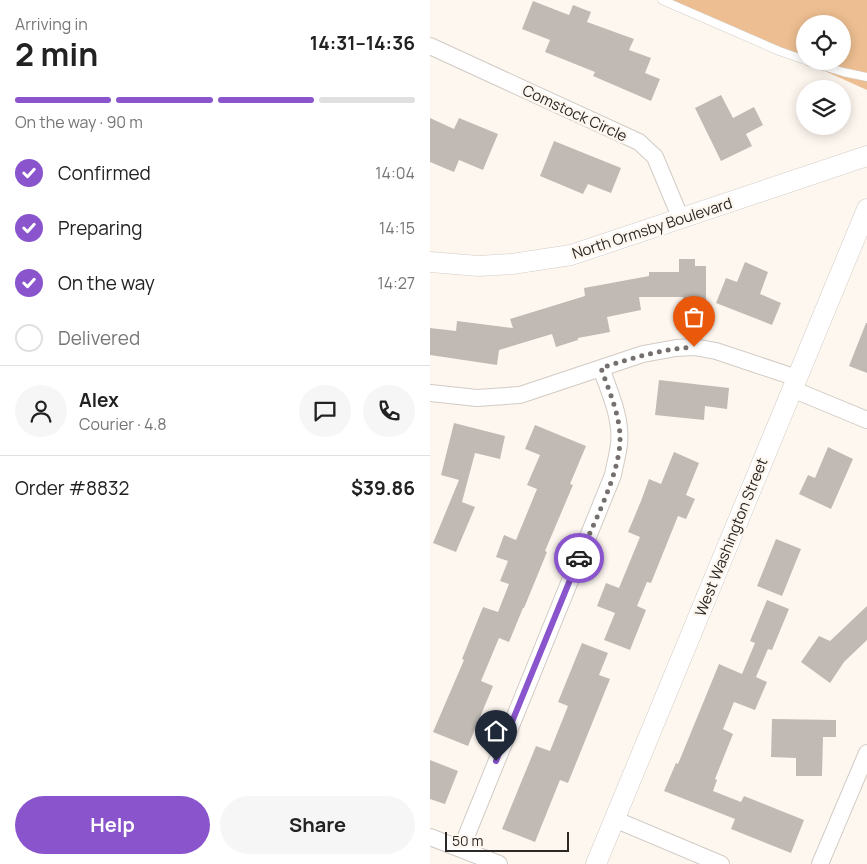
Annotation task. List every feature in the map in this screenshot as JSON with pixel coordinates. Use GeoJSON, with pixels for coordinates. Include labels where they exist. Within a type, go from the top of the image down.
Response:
{"type":"FeatureCollection","features":[{"type":"Feature","properties":{"kind":"street","name":"Comstock Circle"},"geometry":{"type":"LineString","coordinates":[[430,46],[639,142],[655,157],[682,219]]}},
{"type":"Feature","properties":{"kind":"street","name":"North Ormsby Boulevard"},"geometry":{"type":"LineString","coordinates":[[430,262],[478,266],[530,262],[572,255],[867,156]]}},
{"type":"Feature","properties":{"kind":"street","name":"West Washington Street"},"geometry":{"type":"LineString","coordinates":[[596,864],[867,209]]}},
{"type":"Feature","properties":{"kind":"street"},"geometry":{"type":"LineString","coordinates":[[430,393],[477,398],[520,395],[643,354],[694,347],[716,351],[794,384],[867,420]]}},
{"type":"Feature","properties":{"kind":"street"},"geometry":{"type":"LineString","coordinates":[[461,850],[613,475],[620,442],[615,407],[601,368]]}},
{"type":"Feature","properties":{"kind":"street"},"geometry":{"type":"LineString","coordinates":[[820,864],[867,753]]}},
{"type":"Feature","properties":{"kind":"street"},"geometry":{"type":"LineString","coordinates":[[614,819],[721,864]]}},
{"type":"Feature","properties":{"kind":"street"},"geometry":{"type":"LineString","coordinates":[[430,837],[499,864]]}},
{"type":"Feature","properties":{"kind":"lane"},"geometry":{"type":"LineString","coordinates":[[662,0],[796,57]]}},
{"type":"Feature","properties":{"kind":"lane"},"geometry":{"type":"LineString","coordinates":[[837,70],[867,77]]}},
{"type":"Feature","properties":{"kind":"shaded area"},"geometry":{"type":"Polygon","coordinates":[[[667,0],[867,0],[867,90],[851,83],[851,80],[845,80],[823,70],[851,70],[851,15],[796,15],[796,58],[667,0]]]}},
{"type":"Feature","properties":{"kind":"building"},"geometry":{"type":"Polygon","coordinates":[[[533,1],[569,15],[573,5],[591,12],[587,22],[634,39],[629,50],[651,58],[645,73],[660,79],[651,101],[593,76],[595,72],[545,52],[550,40],[522,29],[533,1]]]}},
{"type":"Feature","properties":{"kind":"building"},"geometry":{"type":"Polygon","coordinates":[[[721,95],[733,118],[754,107],[763,125],[746,134],[752,146],[721,161],[695,108],[721,95]]]}},
{"type":"Feature","properties":{"kind":"building"},"geometry":{"type":"Polygon","coordinates":[[[430,118],[454,129],[459,118],[498,134],[483,170],[459,160],[454,172],[430,162],[430,118]]]}},
{"type":"Feature","properties":{"kind":"building"},"geometry":{"type":"Polygon","coordinates":[[[554,141],[621,168],[611,193],[588,184],[583,194],[540,176],[554,141]]]}},
{"type":"Feature","properties":{"kind":"building"},"geometry":{"type":"Polygon","coordinates":[[[679,259],[695,259],[695,266],[706,266],[706,307],[683,307],[683,297],[639,297],[641,310],[607,317],[610,332],[578,338],[578,340],[556,347],[552,334],[499,350],[497,365],[430,355],[430,328],[456,331],[457,321],[513,328],[510,319],[585,296],[584,288],[649,276],[649,272],[679,272],[679,259]]]}},
{"type":"Feature","properties":{"kind":"building"},"geometry":{"type":"Polygon","coordinates":[[[745,262],[768,272],[760,294],[781,303],[772,325],[716,303],[726,278],[737,282],[745,262]]]}},
{"type":"Feature","properties":{"kind":"building"},"geometry":{"type":"Polygon","coordinates":[[[867,323],[867,373],[849,366],[867,323]]]}},
{"type":"Feature","properties":{"kind":"building"},"geometry":{"type":"Polygon","coordinates":[[[659,380],[729,388],[727,409],[705,406],[704,420],[655,415],[659,380]]]}},
{"type":"Feature","properties":{"kind":"building"},"geometry":{"type":"Polygon","coordinates":[[[454,423],[505,436],[500,459],[475,453],[462,502],[475,507],[456,552],[433,543],[459,480],[441,475],[454,423]]]}},
{"type":"Feature","properties":{"kind":"building"},"geometry":{"type":"Polygon","coordinates":[[[535,425],[586,446],[570,484],[573,485],[545,551],[547,552],[509,642],[499,638],[481,681],[493,686],[468,746],[433,732],[464,660],[462,659],[483,607],[498,612],[509,584],[500,581],[508,561],[496,557],[504,535],[516,540],[537,489],[527,485],[540,455],[525,449],[535,425]]]}},
{"type":"Feature","properties":{"kind":"building"},"geometry":{"type":"Polygon","coordinates":[[[828,447],[853,459],[831,509],[799,494],[808,475],[815,478],[828,447]]]}},
{"type":"Feature","properties":{"kind":"building"},"geometry":{"type":"Polygon","coordinates":[[[674,452],[699,463],[686,495],[695,499],[686,519],[678,516],[651,583],[647,582],[637,606],[646,610],[630,650],[604,640],[615,613],[597,606],[606,583],[619,588],[640,537],[628,532],[649,479],[661,484],[674,452]]]}},
{"type":"Feature","properties":{"kind":"building"},"geometry":{"type":"Polygon","coordinates":[[[776,539],[801,549],[782,596],[757,586],[776,539]]]}},
{"type":"Feature","properties":{"kind":"building"},"geometry":{"type":"Polygon","coordinates":[[[767,600],[789,609],[772,650],[768,649],[756,677],[767,682],[755,710],[734,702],[723,729],[733,734],[715,779],[717,780],[713,791],[741,802],[744,796],[804,820],[791,853],[731,829],[735,819],[664,791],[676,763],[678,764],[719,664],[742,674],[755,643],[750,641],[767,600]]]}},
{"type":"Feature","properties":{"kind":"building"},"geometry":{"type":"Polygon","coordinates":[[[867,606],[867,640],[844,662],[830,683],[801,662],[819,636],[830,641],[867,606]]]}},
{"type":"Feature","properties":{"kind":"building"},"geometry":{"type":"Polygon","coordinates":[[[582,643],[608,653],[599,675],[610,679],[568,783],[560,780],[535,842],[502,829],[536,746],[550,751],[568,706],[558,702],[582,643]]]}},
{"type":"Feature","properties":{"kind":"building"},"geometry":{"type":"Polygon","coordinates":[[[772,719],[836,720],[836,737],[823,737],[822,776],[796,776],[796,758],[771,757],[772,719]]]}},
{"type":"Feature","properties":{"kind":"building"},"geometry":{"type":"Polygon","coordinates":[[[430,760],[458,771],[445,804],[430,799],[430,760]]]}},
{"type":"Feature","properties":{"kind":"way so far"},"geometry":{"type":"LineString","coordinates":[[579,558],[613,475],[620,442],[615,407],[601,368],[643,354],[694,347]]}},
{"type":"Feature","properties":{"kind":"route"},"geometry":{"type":"LineString","coordinates":[[496,761],[579,558]]}}]}
